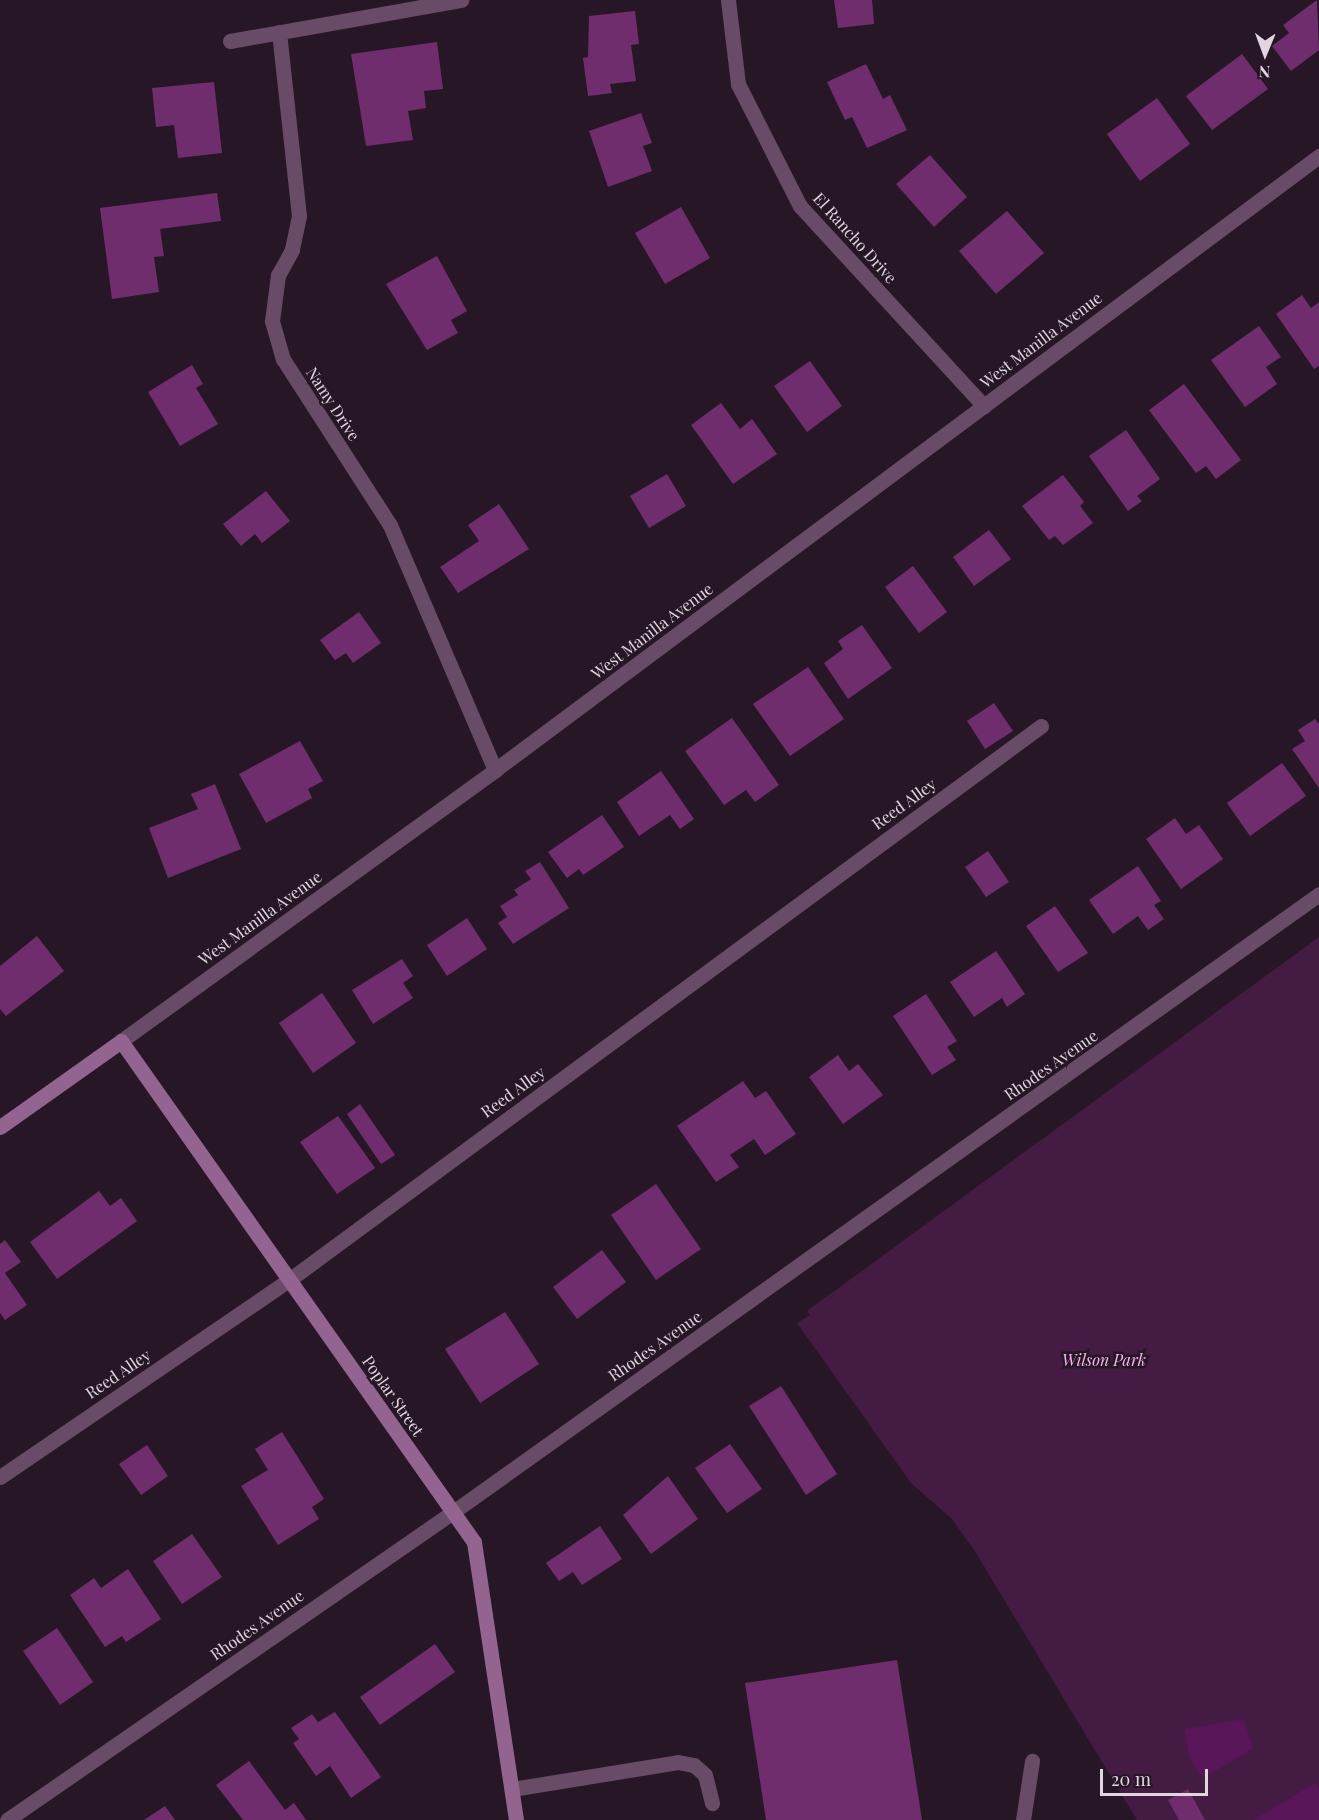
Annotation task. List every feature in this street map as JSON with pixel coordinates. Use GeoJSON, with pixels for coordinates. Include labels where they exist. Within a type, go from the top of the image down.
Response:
{"type":"FeatureCollection","features":[{"type":"Feature","properties":{"kind":"street"},"geometry":{"type":"LineString","coordinates":[[230,41],[461,0]]}},
{"type":"Feature","properties":{"kind":"street","name":"El Rancho Drive"},"geometry":{"type":"LineString","coordinates":[[728,0],[738,84],[800,206],[984,406]]}},
{"type":"Feature","properties":{"kind":"street","name":"Namy Drive"},"geometry":{"type":"LineString","coordinates":[[279,32],[298,216],[292,250],[278,275],[272,321],[280,350],[390,525],[495,770]]}},
{"type":"Feature","properties":{"kind":"street","name":"West Manilla Avenue"},"geometry":{"type":"LineString","coordinates":[[0,1126],[495,770],[1319,156]]}},
{"type":"Feature","properties":{"kind":"street","name":"Reed Alley"},"geometry":{"type":"LineString","coordinates":[[0,1477],[289,1280],[1041,726]]}},
{"type":"Feature","properties":{"kind":"street","name":"Rhodes Avenue"},"geometry":{"type":"LineString","coordinates":[[7,1820],[453,1512],[1319,894]]}},
{"type":"Feature","properties":{"kind":"street","name":"Poplar Street"},"geometry":{"type":"LineString","coordinates":[[121,1041],[453,1512],[478,1554],[516,1820]]}},
{"type":"Feature","properties":{"kind":"street"},"geometry":{"type":"LineString","coordinates":[[512,1789],[678,1761],[694,1765],[705,1775],[712,1803]]}},
{"type":"Feature","properties":{"kind":"street"},"geometry":{"type":"LineString","coordinates":[[1023,1820],[1032,1761]]}},
{"type":"Feature","properties":{"kind":"green space","name":"Wilson Park"},"geometry":{"type":"Polygon","coordinates":[[[1319,937],[1319,1820],[1137,1820],[976,1553],[952,1519],[911,1483],[797,1323],[810,1315],[807,1311],[1319,937]]]}},
{"type":"Feature","properties":{"kind":"shaded area"},"geometry":{"type":"Polygon","coordinates":[[[1244,1719],[1253,1749],[1203,1778],[1189,1757],[1184,1729],[1244,1719]]]}},
{"type":"Feature","properties":{"kind":"shaded area"},"geometry":{"type":"Polygon","coordinates":[[[1315,1783],[1319,1789],[1319,1820],[1253,1820],[1315,1783]]]}},
{"type":"Feature","properties":{"kind":"building"},"geometry":{"type":"Polygon","coordinates":[[[834,0],[872,0],[874,24],[838,28],[834,0]]]}},
{"type":"Feature","properties":{"kind":"building"},"geometry":{"type":"Polygon","coordinates":[[[1317,0],[1319,50],[1291,71],[1272,46],[1289,33],[1283,25],[1317,0]]]}},
{"type":"Feature","properties":{"kind":"building"},"geometry":{"type":"Polygon","coordinates":[[[635,11],[639,44],[631,45],[636,81],[610,84],[612,93],[588,96],[583,58],[588,57],[589,16],[635,11]]]}},
{"type":"Feature","properties":{"kind":"building"},"geometry":{"type":"Polygon","coordinates":[[[437,42],[443,89],[424,91],[426,108],[408,111],[413,140],[366,146],[351,54],[437,42]]]}},
{"type":"Feature","properties":{"kind":"building"},"geometry":{"type":"Polygon","coordinates":[[[1242,54],[1268,89],[1212,130],[1186,96],[1242,54]]]}},
{"type":"Feature","properties":{"kind":"building"},"geometry":{"type":"Polygon","coordinates":[[[866,64],[883,99],[890,95],[907,130],[867,148],[852,117],[845,120],[827,82],[866,64]]]}},
{"type":"Feature","properties":{"kind":"building"},"geometry":{"type":"Polygon","coordinates":[[[214,82],[222,153],[178,158],[174,125],[156,127],[152,88],[214,82]]]}},
{"type":"Feature","properties":{"kind":"building"},"geometry":{"type":"Polygon","coordinates":[[[1157,98],[1190,144],[1140,181],[1107,134],[1157,98]]]}},
{"type":"Feature","properties":{"kind":"building"},"geometry":{"type":"Polygon","coordinates":[[[641,113],[652,143],[643,146],[652,171],[608,187],[589,131],[641,113]]]}},
{"type":"Feature","properties":{"kind":"building"},"geometry":{"type":"Polygon","coordinates":[[[930,155],[967,197],[934,227],[896,184],[930,155]]]}},
{"type":"Feature","properties":{"kind":"building"},"geometry":{"type":"Polygon","coordinates":[[[217,193],[221,221],[160,229],[164,256],[154,257],[159,292],[112,299],[100,208],[217,193]]]}},
{"type":"Feature","properties":{"kind":"building"},"geometry":{"type":"Polygon","coordinates":[[[681,207],[710,258],[665,284],[635,233],[681,207]]]}},
{"type":"Feature","properties":{"kind":"building"},"geometry":{"type":"Polygon","coordinates":[[[1007,211],[1044,253],[996,294],[959,251],[1007,211]]]}},
{"type":"Feature","properties":{"kind":"building"},"geometry":{"type":"Polygon","coordinates":[[[437,256],[467,311],[451,320],[458,333],[427,350],[386,284],[437,256]]]}},
{"type":"Feature","properties":{"kind":"building"},"geometry":{"type":"Polygon","coordinates":[[[1302,295],[1311,308],[1319,302],[1319,366],[1314,369],[1276,314],[1302,295]]]}},
{"type":"Feature","properties":{"kind":"building"},"geometry":{"type":"Polygon","coordinates":[[[1259,326],[1281,357],[1266,367],[1277,384],[1245,407],[1211,360],[1259,326]]]}},
{"type":"Feature","properties":{"kind":"building"},"geometry":{"type":"Polygon","coordinates":[[[810,361],[842,406],[807,432],[774,386],[810,361]]]}},
{"type":"Feature","properties":{"kind":"building"},"geometry":{"type":"Polygon","coordinates":[[[192,365],[203,384],[196,388],[218,424],[180,446],[148,392],[192,365]]]}},
{"type":"Feature","properties":{"kind":"building"},"geometry":{"type":"Polygon","coordinates":[[[1184,384],[1241,460],[1216,479],[1206,466],[1196,473],[1149,410],[1184,384]]]}},
{"type":"Feature","properties":{"kind":"building"},"geometry":{"type":"Polygon","coordinates":[[[721,403],[740,429],[752,419],[777,454],[733,484],[691,425],[721,403]]]}},
{"type":"Feature","properties":{"kind":"building"},"geometry":{"type":"Polygon","coordinates":[[[1126,430],[1160,479],[1137,496],[1142,501],[1128,511],[1089,456],[1126,430]]]}},
{"type":"Feature","properties":{"kind":"building"},"geometry":{"type":"Polygon","coordinates":[[[667,474],[686,506],[649,528],[630,496],[667,474]]]}},
{"type":"Feature","properties":{"kind":"building"},"geometry":{"type":"Polygon","coordinates":[[[1063,475],[1084,502],[1080,506],[1093,523],[1063,545],[1055,536],[1049,540],[1022,506],[1063,475]]]}},
{"type":"Feature","properties":{"kind":"building"},"geometry":{"type":"Polygon","coordinates":[[[266,491],[290,521],[262,543],[255,534],[241,546],[223,524],[266,491]]]}},
{"type":"Feature","properties":{"kind":"building"},"geometry":{"type":"Polygon","coordinates":[[[499,504],[529,549],[458,593],[440,567],[479,541],[468,525],[499,504]]]}},
{"type":"Feature","properties":{"kind":"building"},"geometry":{"type":"Polygon","coordinates":[[[989,530],[1011,559],[974,586],[953,557],[989,530]]]}},
{"type":"Feature","properties":{"kind":"building"},"geometry":{"type":"Polygon","coordinates":[[[913,566],[947,612],[919,633],[885,587],[913,566]]]}},
{"type":"Feature","properties":{"kind":"building"},"geometry":{"type":"Polygon","coordinates":[[[359,612],[381,643],[353,663],[346,653],[335,660],[320,640],[359,612]]]}},
{"type":"Feature","properties":{"kind":"building"},"geometry":{"type":"Polygon","coordinates":[[[862,625],[892,668],[848,699],[824,663],[843,649],[838,641],[862,625]]]}},
{"type":"Feature","properties":{"kind":"building"},"geometry":{"type":"Polygon","coordinates":[[[808,667],[844,719],[790,756],[753,704],[808,667]]]}},
{"type":"Feature","properties":{"kind":"building"},"geometry":{"type":"Polygon","coordinates":[[[994,703],[1013,731],[985,749],[967,721],[994,703]]]}},
{"type":"Feature","properties":{"kind":"building"},"geometry":{"type":"Polygon","coordinates":[[[732,718],[779,785],[755,802],[746,790],[724,805],[685,751],[732,718]]]}},
{"type":"Feature","properties":{"kind":"building"},"geometry":{"type":"Polygon","coordinates":[[[1315,719],[1319,724],[1319,788],[1292,749],[1305,741],[1298,730],[1315,719]]]}},
{"type":"Feature","properties":{"kind":"building"},"geometry":{"type":"Polygon","coordinates":[[[300,741],[323,781],[308,789],[312,798],[266,823],[239,774],[300,741]]]}},
{"type":"Feature","properties":{"kind":"building"},"geometry":{"type":"Polygon","coordinates":[[[1282,763],[1306,796],[1250,836],[1227,803],[1282,763]]]}},
{"type":"Feature","properties":{"kind":"building"},"geometry":{"type":"Polygon","coordinates":[[[661,771],[694,819],[680,829],[670,815],[639,836],[617,802],[661,771]]]}},
{"type":"Feature","properties":{"kind":"building"},"geometry":{"type":"Polygon","coordinates":[[[215,784],[241,849],[168,878],[149,828],[198,809],[191,794],[215,784]]]}},
{"type":"Feature","properties":{"kind":"building"},"geometry":{"type":"Polygon","coordinates":[[[602,815],[624,847],[583,875],[579,869],[567,878],[548,852],[602,815]]]}},
{"type":"Feature","properties":{"kind":"building"},"geometry":{"type":"Polygon","coordinates":[[[1175,818],[1186,834],[1199,825],[1223,859],[1181,889],[1146,839],[1175,818]]]}},
{"type":"Feature","properties":{"kind":"building"},"geometry":{"type":"Polygon","coordinates":[[[988,851],[1009,882],[986,897],[965,867],[988,851]]]}},
{"type":"Feature","properties":{"kind":"building"},"geometry":{"type":"Polygon","coordinates":[[[540,862],[569,908],[513,944],[498,923],[507,917],[500,906],[518,895],[514,890],[531,879],[525,871],[540,862]]]}},
{"type":"Feature","properties":{"kind":"building"},"geometry":{"type":"Polygon","coordinates":[[[1138,866],[1161,901],[1154,905],[1164,919],[1148,930],[1138,916],[1113,934],[1089,900],[1138,866]]]}},
{"type":"Feature","properties":{"kind":"building"},"geometry":{"type":"Polygon","coordinates":[[[1055,906],[1088,953],[1058,972],[1026,926],[1055,906]]]}},
{"type":"Feature","properties":{"kind":"building"},"geometry":{"type":"Polygon","coordinates":[[[467,918],[487,949],[447,976],[427,945],[467,918]]]}},
{"type":"Feature","properties":{"kind":"building"},"geometry":{"type":"Polygon","coordinates":[[[37,936],[64,971],[6,1016],[0,1009],[0,966],[37,936]]]}},
{"type":"Feature","properties":{"kind":"building"},"geometry":{"type":"Polygon","coordinates":[[[996,951],[1025,994],[1007,1007],[1002,998],[974,1017],[950,982],[996,951]]]}},
{"type":"Feature","properties":{"kind":"building"},"geometry":{"type":"Polygon","coordinates":[[[402,959],[413,976],[403,983],[413,998],[373,1024],[352,990],[402,959]]]}},
{"type":"Feature","properties":{"kind":"building"},"geometry":{"type":"Polygon","coordinates":[[[322,993],[356,1043],[313,1073],[279,1023],[322,993]]]}},
{"type":"Feature","properties":{"kind":"building"},"geometry":{"type":"Polygon","coordinates":[[[926,994],[957,1041],[947,1047],[956,1060],[932,1075],[893,1016],[926,994]]]}},
{"type":"Feature","properties":{"kind":"building"},"geometry":{"type":"Polygon","coordinates":[[[838,1055],[849,1071],[858,1064],[883,1095],[843,1124],[809,1077],[838,1055]]]}},
{"type":"Feature","properties":{"kind":"building"},"geometry":{"type":"Polygon","coordinates":[[[743,1081],[755,1098],[766,1091],[796,1134],[765,1155],[754,1139],[730,1155],[739,1167],[716,1182],[677,1126],[743,1081]]]}},
{"type":"Feature","properties":{"kind":"building"},"geometry":{"type":"Polygon","coordinates":[[[360,1104],[395,1155],[381,1164],[347,1114],[360,1104]]]}},
{"type":"Feature","properties":{"kind":"building"},"geometry":{"type":"Polygon","coordinates":[[[338,1116],[375,1168],[337,1194],[300,1142],[338,1116]]]}},
{"type":"Feature","properties":{"kind":"building"},"geometry":{"type":"Polygon","coordinates":[[[656,1184],[701,1249],[656,1280],[611,1215],[656,1184]]]}},
{"type":"Feature","properties":{"kind":"building"},"geometry":{"type":"Polygon","coordinates":[[[99,1191],[110,1206],[121,1198],[137,1221],[57,1279],[30,1242],[99,1191]]]}},
{"type":"Feature","properties":{"kind":"building"},"geometry":{"type":"Polygon","coordinates":[[[5,1240],[21,1262],[5,1273],[27,1305],[5,1320],[0,1313],[0,1244],[5,1240]]]}},
{"type":"Feature","properties":{"kind":"building"},"geometry":{"type":"Polygon","coordinates":[[[602,1250],[626,1282],[577,1319],[553,1287],[602,1250]]]}},
{"type":"Feature","properties":{"kind":"building"},"geometry":{"type":"Polygon","coordinates":[[[505,1312],[539,1364],[480,1403],[445,1349],[505,1312]]]}},
{"type":"Feature","properties":{"kind":"building"},"geometry":{"type":"Polygon","coordinates":[[[781,1386],[837,1474],[806,1495],[749,1406],[781,1386]]]}},
{"type":"Feature","properties":{"kind":"building"},"geometry":{"type":"Polygon","coordinates":[[[282,1432],[324,1499],[312,1507],[319,1519],[278,1545],[241,1486],[268,1470],[255,1449],[282,1432]]]}},
{"type":"Feature","properties":{"kind":"building"},"geometry":{"type":"Polygon","coordinates":[[[730,1444],[762,1489],[727,1513],[695,1468],[730,1444]]]}},
{"type":"Feature","properties":{"kind":"building"},"geometry":{"type":"Polygon","coordinates":[[[147,1445],[168,1476],[141,1495],[119,1464],[147,1445]]]}},
{"type":"Feature","properties":{"kind":"building"},"geometry":{"type":"Polygon","coordinates":[[[668,1476],[698,1519],[651,1554],[623,1515],[668,1476]]]}},
{"type":"Feature","properties":{"kind":"building"},"geometry":{"type":"Polygon","coordinates":[[[600,1526],[622,1559],[582,1585],[573,1572],[559,1581],[546,1563],[600,1526]]]}},
{"type":"Feature","properties":{"kind":"building"},"geometry":{"type":"Polygon","coordinates":[[[192,1534],[222,1577],[182,1604],[153,1561],[192,1534]]]}},
{"type":"Feature","properties":{"kind":"building"},"geometry":{"type":"Polygon","coordinates":[[[128,1569],[161,1619],[126,1642],[122,1636],[105,1647],[70,1595],[94,1578],[101,1588],[128,1569]]]}},
{"type":"Feature","properties":{"kind":"building"},"geometry":{"type":"Polygon","coordinates":[[[57,1628],[93,1682],[60,1705],[23,1651],[57,1628]]]}},
{"type":"Feature","properties":{"kind":"building"},"geometry":{"type":"Polygon","coordinates":[[[435,1644],[455,1672],[380,1725],[360,1697],[435,1644]]]}},
{"type":"Feature","properties":{"kind":"building"},"geometry":{"type":"Polygon","coordinates":[[[897,1660],[922,1820],[766,1820],[745,1683],[897,1660]]]}},
{"type":"Feature","properties":{"kind":"building"},"geometry":{"type":"Polygon","coordinates":[[[335,1712],[381,1777],[351,1798],[330,1766],[316,1776],[293,1743],[299,1739],[291,1728],[312,1714],[318,1722],[335,1712]]]}},
{"type":"Feature","properties":{"kind":"building"},"geometry":{"type":"Polygon","coordinates":[[[249,1761],[285,1810],[294,1803],[306,1820],[243,1820],[216,1785],[249,1761]]]}},
{"type":"Feature","properties":{"kind":"building"},"geometry":{"type":"Polygon","coordinates":[[[1188,1789],[1205,1820],[1179,1820],[1168,1800],[1188,1789]]]}},
{"type":"Feature","properties":{"kind":"building"},"geometry":{"type":"Polygon","coordinates":[[[165,1806],[175,1820],[144,1820],[165,1806]]]}}]}
